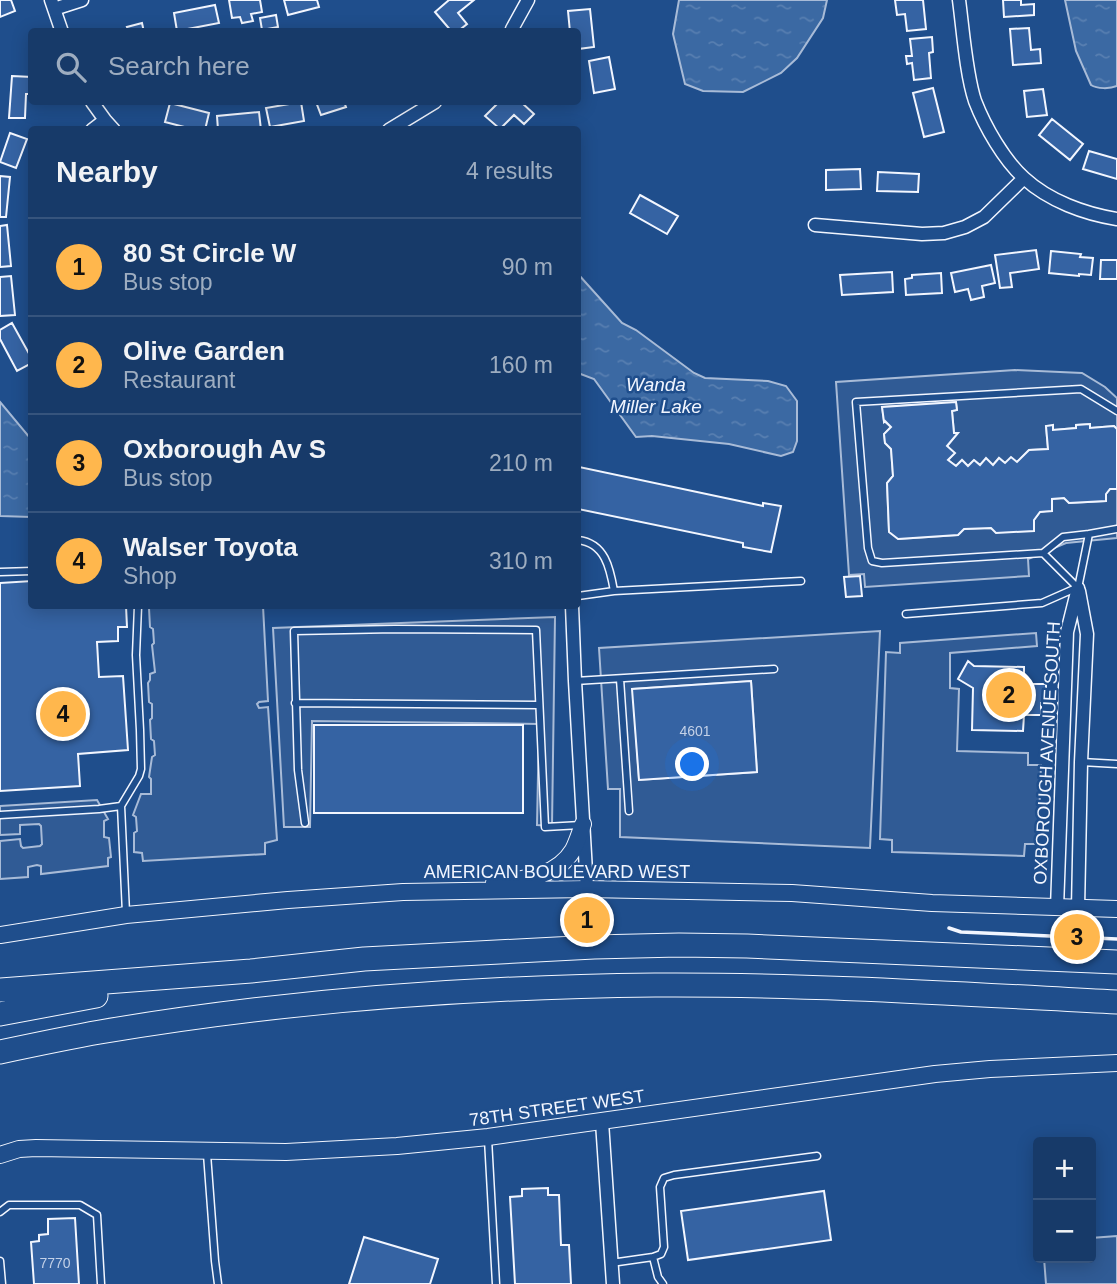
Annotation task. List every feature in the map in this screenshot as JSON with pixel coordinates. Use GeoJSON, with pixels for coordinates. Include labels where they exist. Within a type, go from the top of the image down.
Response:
{"type":"FeatureCollection","features":[{"type":"Feature","properties":{"kind":"highway"},"geometry":{"type":"LineString","coordinates":[[0,990],[251,971],[363,959],[594,947],[775,947],[1117,962]]}},
{"type":"Feature","properties":{"kind":"highway"},"geometry":{"type":"LineString","coordinates":[[0,1014],[251,971]]}},
{"type":"Feature","properties":{"kind":"highway"},"geometry":{"type":"LineString","coordinates":[[0,1052],[100,1032],[210,1016],[342,1001],[517,989],[727,985],[1117,1002]]}},
{"type":"Feature","properties":{"kind":"street"},"geometry":{"type":"LineString","coordinates":[[61,28],[52,5],[82,0]]}},
{"type":"Feature","properties":{"kind":"street"},"geometry":{"type":"LineString","coordinates":[[514,28],[528,0]]}},
{"type":"Feature","properties":{"kind":"street"},"geometry":{"type":"LineString","coordinates":[[959,0],[975,99],[986,126],[1002,151],[1024,178],[1045,193],[1097,216],[1117,219]]}},
{"type":"Feature","properties":{"kind":"street"},"geometry":{"type":"LineString","coordinates":[[94,105],[110,125]]}},
{"type":"Feature","properties":{"kind":"street"},"geometry":{"type":"LineString","coordinates":[[396,126],[430,105]]}},
{"type":"Feature","properties":{"kind":"street"},"geometry":{"type":"LineString","coordinates":[[815,225],[922,234],[944,233],[965,227],[984,217],[1024,178]]}},
{"type":"Feature","properties":{"kind":"street","name":"OXBOROUGH AVENUE SOUTH"},"geometry":{"type":"LineString","coordinates":[[1078,587],[1087,634],[1078,908]]}},
{"type":"Feature","properties":{"kind":"street","name":"OXBOROUGH AVENUE SOUTH"},"geometry":{"type":"LineString","coordinates":[[1056,908],[1067,632],[1078,587]]}},
{"type":"Feature","properties":{"kind":"street"},"geometry":{"type":"LineString","coordinates":[[572,609],[587,888]]}},
{"type":"Feature","properties":{"kind":"street"},"geometry":{"type":"LineString","coordinates":[[421,892],[541,876],[566,859],[574,848],[583,824]]}},
{"type":"Feature","properties":{"kind":"street","name":"AMERICAN BOULEVARD WEST"},"geometry":{"type":"LineString","coordinates":[[0,935],[126,915],[288,900],[421,892],[587,888],[792,893],[932,903],[1117,909]]}},
{"type":"Feature","properties":{"kind":"street","name":"78TH STREET WEST"},"geometry":{"type":"LineString","coordinates":[[0,1155],[36,1147],[286,1152],[397,1146],[488,1138],[935,1074],[1025,1066],[1117,1063]]}},
{"type":"Feature","properties":{"kind":"street"},"geometry":{"type":"LineString","coordinates":[[602,1122],[612,1284]]}},
{"type":"Feature","properties":{"kind":"lane"},"geometry":{"type":"LineString","coordinates":[[1117,411],[1081,389],[856,402],[868,548],[872,561],[882,563],[1043,553],[1063,537],[1117,529]]}},
{"type":"Feature","properties":{"kind":"lane"},"geometry":{"type":"LineString","coordinates":[[1078,587],[1088,534]]}},
{"type":"Feature","properties":{"kind":"lane"},"geometry":{"type":"LineString","coordinates":[[581,540],[598,549],[609,564],[614,590]]}},
{"type":"Feature","properties":{"kind":"lane"},"geometry":{"type":"LineString","coordinates":[[1043,553],[1078,587]]}},
{"type":"Feature","properties":{"kind":"lane"},"geometry":{"type":"LineString","coordinates":[[0,572],[28,570]]}},
{"type":"Feature","properties":{"kind":"lane"},"geometry":{"type":"LineString","coordinates":[[581,596],[614,590],[801,581]]}},
{"type":"Feature","properties":{"kind":"lane"},"geometry":{"type":"LineString","coordinates":[[906,614],[1042,603],[1078,587]]}},
{"type":"Feature","properties":{"kind":"lane"},"geometry":{"type":"LineString","coordinates":[[126,915],[121,806],[141,769],[136,655],[138,609]]}},
{"type":"Feature","properties":{"kind":"lane"},"geometry":{"type":"LineString","coordinates":[[305,823],[298,770],[294,631],[491,629],[536,630],[545,827],[583,824]]}},
{"type":"Feature","properties":{"kind":"lane"},"geometry":{"type":"LineString","coordinates":[[575,681],[774,669]]}},
{"type":"Feature","properties":{"kind":"lane"},"geometry":{"type":"LineString","coordinates":[[621,679],[629,811]]}},
{"type":"Feature","properties":{"kind":"lane"},"geometry":{"type":"LineString","coordinates":[[295,704],[539,705]]}},
{"type":"Feature","properties":{"kind":"lane"},"geometry":{"type":"LineString","coordinates":[[1081,762],[1117,765]]}},
{"type":"Feature","properties":{"kind":"lane"},"geometry":{"type":"LineString","coordinates":[[0,816],[121,806]]}},
{"type":"Feature","properties":{"kind":"lane"},"geometry":{"type":"LineString","coordinates":[[488,1138],[496,1284]]}},
{"type":"Feature","properties":{"kind":"lane"},"geometry":{"type":"LineString","coordinates":[[207,1151],[208,1191],[218,1284]]}},
{"type":"Feature","properties":{"kind":"lane"},"geometry":{"type":"LineString","coordinates":[[611,1263],[662,1254],[664,1247],[660,1187],[664,1178],[817,1156]]}},
{"type":"Feature","properties":{"kind":"lane"},"geometry":{"type":"LineString","coordinates":[[0,1212],[9,1205],[80,1205],[97,1215],[101,1284]]}},
{"type":"Feature","properties":{"kind":"lane"},"geometry":{"type":"LineString","coordinates":[[653,1257],[663,1284]]}},
{"type":"Feature","properties":{"kind":"lane"},"geometry":{"type":"LineString","coordinates":[[0,1261],[2,1284]]}},
{"type":"Feature","properties":{"kind":"shaded area"},"geometry":{"type":"Polygon","coordinates":[[[1015,370],[1082,373],[1117,398],[1117,429],[1114,426],[1090,428],[1090,424],[1053,430],[1052,426],[1046,426],[1048,449],[1029,450],[1017,462],[1005,463],[999,458],[993,465],[980,465],[974,460],[968,466],[962,460],[956,466],[948,460],[954,453],[947,446],[957,434],[954,433],[952,411],[957,410],[956,402],[882,407],[884,421],[891,427],[884,434],[885,443],[891,449],[893,476],[887,483],[889,531],[899,539],[958,535],[964,529],[1034,531],[1034,520],[1040,512],[1052,510],[1052,499],[1064,498],[1069,503],[1105,501],[1110,489],[1117,489],[1117,538],[1066,543],[1028,559],[1029,576],[865,587],[864,574],[849,575],[836,382],[1015,370]]]}},
{"type":"Feature","properties":{"kind":"shaded area"},"geometry":{"type":"Polygon","coordinates":[[[149,609],[263,609],[268,701],[257,704],[259,708],[268,707],[277,840],[265,843],[265,854],[143,861],[142,853],[134,852],[134,833],[137,831],[136,817],[133,815],[141,794],[151,794],[149,777],[152,757],[155,755],[154,741],[151,739],[152,704],[149,702],[148,683],[150,674],[155,672],[153,629],[150,627],[149,609]]]}},
{"type":"Feature","properties":{"kind":"shaded area"},"geometry":{"type":"Polygon","coordinates":[[[555,617],[552,826],[537,825],[539,724],[312,721],[310,827],[284,827],[273,628],[555,617]]]}},
{"type":"Feature","properties":{"kind":"shaded area"},"geometry":{"type":"Polygon","coordinates":[[[880,631],[870,848],[620,837],[620,789],[608,789],[599,648],[880,631]],[[751,681],[633,689],[639,780],[757,772],[751,681]]]}},
{"type":"Feature","properties":{"kind":"shaded area"},"geometry":{"type":"Polygon","coordinates":[[[1036,633],[1037,646],[950,653],[950,688],[959,689],[957,751],[1028,753],[1028,765],[1041,765],[1038,844],[1025,844],[1024,856],[892,852],[892,840],[880,839],[886,652],[900,653],[900,643],[1036,633]]]}},
{"type":"Feature","properties":{"kind":"shaded area"},"geometry":{"type":"Polygon","coordinates":[[[97,800],[108,819],[104,821],[104,837],[109,838],[111,857],[108,858],[108,866],[41,874],[41,866],[37,865],[28,867],[28,877],[0,879],[0,841],[20,839],[23,848],[42,844],[39,824],[20,825],[20,834],[0,835],[0,806],[97,800]]]}},
{"type":"Feature","properties":{"kind":"shaded area"},"geometry":{"type":"Polygon","coordinates":[[[1117,1236],[1117,1284],[1046,1284],[1044,1263],[1096,1263],[1096,1238],[1117,1236]]]}},
{"type":"Feature","properties":{"kind":"water"},"geometry":{"type":"Polygon","coordinates":[[[679,0],[827,0],[823,18],[797,58],[781,73],[743,92],[703,91],[685,84],[673,34],[679,0]]]}},
{"type":"Feature","properties":{"kind":"water"},"geometry":{"type":"Polygon","coordinates":[[[1065,0],[1117,0],[1117,86],[1104,88],[1091,85],[1076,51],[1065,0]]]}},
{"type":"Feature","properties":{"kind":"water","name":"Wanda Miller Lake"},"geometry":{"type":"Polygon","coordinates":[[[581,277],[622,323],[636,330],[694,373],[705,378],[768,381],[786,386],[797,401],[797,441],[793,452],[781,456],[729,444],[652,436],[636,437],[594,379],[581,374],[581,277]]]}},
{"type":"Feature","properties":{"kind":"water"},"geometry":{"type":"Polygon","coordinates":[[[0,402],[28,435],[28,517],[0,516],[0,402]]]}},
{"type":"Feature","properties":{"kind":"building"},"geometry":{"type":"Polygon","coordinates":[[[0,0],[11,0],[15,11],[0,17],[0,0]]]}},
{"type":"Feature","properties":{"kind":"building"},"geometry":{"type":"Polygon","coordinates":[[[229,0],[260,0],[262,12],[251,14],[253,21],[242,23],[240,17],[232,18],[229,0]]]}},
{"type":"Feature","properties":{"kind":"building"},"geometry":{"type":"Polygon","coordinates":[[[284,0],[317,0],[319,7],[288,15],[284,0]]]}},
{"type":"Feature","properties":{"kind":"building"},"geometry":{"type":"Polygon","coordinates":[[[449,0],[474,0],[458,13],[467,24],[462,28],[449,28],[435,12],[449,0]]]}},
{"type":"Feature","properties":{"kind":"building"},"geometry":{"type":"Polygon","coordinates":[[[895,0],[923,0],[926,29],[907,31],[905,14],[897,15],[895,0]]]}},
{"type":"Feature","properties":{"kind":"building"},"geometry":{"type":"Polygon","coordinates":[[[1003,0],[1021,0],[1021,5],[1034,4],[1034,15],[1004,17],[1003,0]]]}},
{"type":"Feature","properties":{"kind":"building"},"geometry":{"type":"Polygon","coordinates":[[[215,5],[219,23],[176,28],[174,13],[215,5]]]}},
{"type":"Feature","properties":{"kind":"building"},"geometry":{"type":"Polygon","coordinates":[[[590,9],[594,47],[581,49],[581,28],[570,28],[568,11],[590,9]]]}},
{"type":"Feature","properties":{"kind":"building"},"geometry":{"type":"Polygon","coordinates":[[[276,15],[278,27],[262,28],[260,18],[276,15]]]}},
{"type":"Feature","properties":{"kind":"building"},"geometry":{"type":"Polygon","coordinates":[[[142,23],[143,28],[128,28],[142,23]]]}},
{"type":"Feature","properties":{"kind":"building"},"geometry":{"type":"Polygon","coordinates":[[[1029,28],[1031,50],[1040,49],[1041,63],[1013,65],[1010,29],[1029,28]]]}},
{"type":"Feature","properties":{"kind":"building"},"geometry":{"type":"Polygon","coordinates":[[[932,37],[933,52],[929,53],[931,78],[914,80],[912,63],[907,64],[906,56],[912,56],[910,39],[932,37]]]}},
{"type":"Feature","properties":{"kind":"building"},"geometry":{"type":"Polygon","coordinates":[[[609,57],[615,89],[594,93],[589,61],[609,57]]]}},
{"type":"Feature","properties":{"kind":"building"},"geometry":{"type":"Polygon","coordinates":[[[12,76],[28,77],[25,118],[9,118],[12,76]]]}},
{"type":"Feature","properties":{"kind":"building"},"geometry":{"type":"Polygon","coordinates":[[[933,88],[944,132],[924,137],[913,93],[933,88]]]}},
{"type":"Feature","properties":{"kind":"building"},"geometry":{"type":"Polygon","coordinates":[[[1043,89],[1047,115],[1027,117],[1024,91],[1043,89]]]}},
{"type":"Feature","properties":{"kind":"building"},"geometry":{"type":"Polygon","coordinates":[[[169,105],[209,113],[206,126],[180,126],[165,122],[169,105]]]}},
{"type":"Feature","properties":{"kind":"building"},"geometry":{"type":"Polygon","coordinates":[[[301,105],[304,121],[270,126],[266,108],[301,105]]]}},
{"type":"Feature","properties":{"kind":"building"},"geometry":{"type":"Polygon","coordinates":[[[317,105],[346,107],[321,115],[317,105]]]}},
{"type":"Feature","properties":{"kind":"building"},"geometry":{"type":"Polygon","coordinates":[[[496,105],[524,105],[534,114],[524,124],[514,115],[503,126],[497,126],[485,116],[496,105]]]}},
{"type":"Feature","properties":{"kind":"building"},"geometry":{"type":"Polygon","coordinates":[[[259,112],[261,126],[218,126],[217,116],[259,112]]]}},
{"type":"Feature","properties":{"kind":"building"},"geometry":{"type":"Polygon","coordinates":[[[1052,119],[1083,144],[1070,160],[1039,135],[1052,119]]]}},
{"type":"Feature","properties":{"kind":"building"},"geometry":{"type":"Polygon","coordinates":[[[10,133],[27,139],[16,168],[0,162],[10,133]]]}},
{"type":"Feature","properties":{"kind":"building"},"geometry":{"type":"Polygon","coordinates":[[[1089,151],[1117,159],[1117,179],[1083,169],[1089,151]]]}},
{"type":"Feature","properties":{"kind":"building"},"geometry":{"type":"Polygon","coordinates":[[[860,169],[861,189],[826,190],[826,170],[860,169]]]}},
{"type":"Feature","properties":{"kind":"building"},"geometry":{"type":"Polygon","coordinates":[[[878,172],[919,174],[918,192],[877,191],[878,172]]]}},
{"type":"Feature","properties":{"kind":"building"},"geometry":{"type":"Polygon","coordinates":[[[0,176],[10,177],[6,217],[0,217],[0,176]]]}},
{"type":"Feature","properties":{"kind":"building"},"geometry":{"type":"Polygon","coordinates":[[[640,195],[678,216],[667,234],[630,213],[640,195]]]}},
{"type":"Feature","properties":{"kind":"building"},"geometry":{"type":"Polygon","coordinates":[[[7,225],[11,266],[0,267],[0,226],[7,225]]]}},
{"type":"Feature","properties":{"kind":"building"},"geometry":{"type":"Polygon","coordinates":[[[1036,250],[1039,269],[1010,273],[1012,287],[1000,288],[995,255],[1036,250]]]}},
{"type":"Feature","properties":{"kind":"building"},"geometry":{"type":"Polygon","coordinates":[[[1051,251],[1093,258],[1091,275],[1049,273],[1051,251]]]}},
{"type":"Feature","properties":{"kind":"building"},"geometry":{"type":"Polygon","coordinates":[[[1101,260],[1117,260],[1117,279],[1100,279],[1101,260]]]}},
{"type":"Feature","properties":{"kind":"building"},"geometry":{"type":"Polygon","coordinates":[[[991,265],[995,283],[982,286],[984,297],[971,300],[968,289],[955,292],[951,273],[991,265]]]}},
{"type":"Feature","properties":{"kind":"building"},"geometry":{"type":"Polygon","coordinates":[[[892,272],[893,292],[842,295],[840,275],[892,272]]]}},
{"type":"Feature","properties":{"kind":"building"},"geometry":{"type":"Polygon","coordinates":[[[941,273],[942,293],[906,295],[905,279],[912,278],[912,275],[941,273]]]}},
{"type":"Feature","properties":{"kind":"building"},"geometry":{"type":"Polygon","coordinates":[[[11,276],[15,315],[0,316],[0,277],[11,276]]]}},
{"type":"Feature","properties":{"kind":"building"},"geometry":{"type":"Polygon","coordinates":[[[12,323],[28,352],[28,365],[17,371],[0,339],[0,330],[12,323]]]}},
{"type":"Feature","properties":{"kind":"building"},"geometry":{"type":"Polygon","coordinates":[[[956,402],[957,410],[952,411],[954,433],[958,433],[947,446],[955,453],[948,460],[956,466],[962,460],[968,466],[974,460],[980,465],[986,458],[993,465],[999,458],[1005,463],[1011,457],[1017,462],[1029,450],[1048,449],[1046,426],[1053,425],[1053,430],[1090,424],[1090,428],[1114,426],[1117,429],[1117,489],[1110,489],[1106,494],[1106,501],[1069,503],[1064,498],[1052,499],[1052,511],[1040,512],[1034,520],[1034,531],[996,533],[991,528],[964,529],[958,535],[898,539],[889,532],[887,483],[893,476],[891,449],[885,443],[884,434],[891,427],[884,422],[882,407],[956,402]]]}},
{"type":"Feature","properties":{"kind":"building"},"geometry":{"type":"Polygon","coordinates":[[[581,467],[763,506],[763,503],[781,506],[771,552],[743,547],[743,543],[581,510],[581,467]]]}},
{"type":"Feature","properties":{"kind":"building"},"geometry":{"type":"Polygon","coordinates":[[[860,576],[862,596],[846,597],[844,577],[860,576]]]}},
{"type":"Feature","properties":{"kind":"building"},"geometry":{"type":"Polygon","coordinates":[[[28,581],[28,609],[126,609],[127,627],[118,627],[118,641],[97,642],[99,677],[123,676],[128,750],[78,754],[80,786],[0,791],[0,583],[28,581]]]}},
{"type":"Feature","properties":{"kind":"building"},"geometry":{"type":"Polygon","coordinates":[[[968,661],[974,666],[1024,667],[1024,684],[1046,684],[1046,703],[1041,703],[1041,715],[1024,715],[1023,731],[972,730],[973,688],[958,679],[968,661]]]}},
{"type":"Feature","properties":{"kind":"building"},"geometry":{"type":"Polygon","coordinates":[[[751,681],[757,772],[639,780],[632,689],[751,681]]]}},
{"type":"Feature","properties":{"kind":"building"},"geometry":{"type":"Polygon","coordinates":[[[314,725],[523,725],[523,813],[314,813],[314,725]]]}},
{"type":"Feature","properties":{"kind":"building"},"geometry":{"type":"Polygon","coordinates":[[[548,1188],[548,1195],[559,1195],[561,1245],[569,1245],[571,1284],[515,1284],[510,1197],[522,1196],[522,1189],[548,1188]]]}},
{"type":"Feature","properties":{"kind":"building"},"geometry":{"type":"Polygon","coordinates":[[[824,1191],[831,1240],[688,1260],[681,1211],[824,1191]]]}},
{"type":"Feature","properties":{"kind":"building"},"geometry":{"type":"Polygon","coordinates":[[[75,1218],[79,1284],[34,1284],[31,1242],[39,1241],[39,1235],[48,1234],[48,1219],[75,1218]]]}},
{"type":"Feature","properties":{"kind":"building"},"geometry":{"type":"Polygon","coordinates":[[[364,1237],[438,1259],[430,1284],[349,1284],[364,1237]]]}},
{"type":"Feature","properties":{"kind":"wall"},"geometry":{"type":"LineString","coordinates":[[949,928],[961,932],[1117,939]]}},
{"type":"Feature","properties":{"kind":"place","name":"Olive Garden"},"geometry":{"type":"Point","coordinates":[1009,695]}},
{"type":"Feature","properties":{"kind":"place","name":"Walser Toyota"},"geometry":{"type":"Point","coordinates":[63,714]}},
{"type":"Feature","properties":{"kind":"place","name":"80 St Circle W"},"geometry":{"type":"Point","coordinates":[587,920]}},
{"type":"Feature","properties":{"kind":"place","name":"Oxborough Av S"},"geometry":{"type":"Point","coordinates":[1077,937]}}]}
